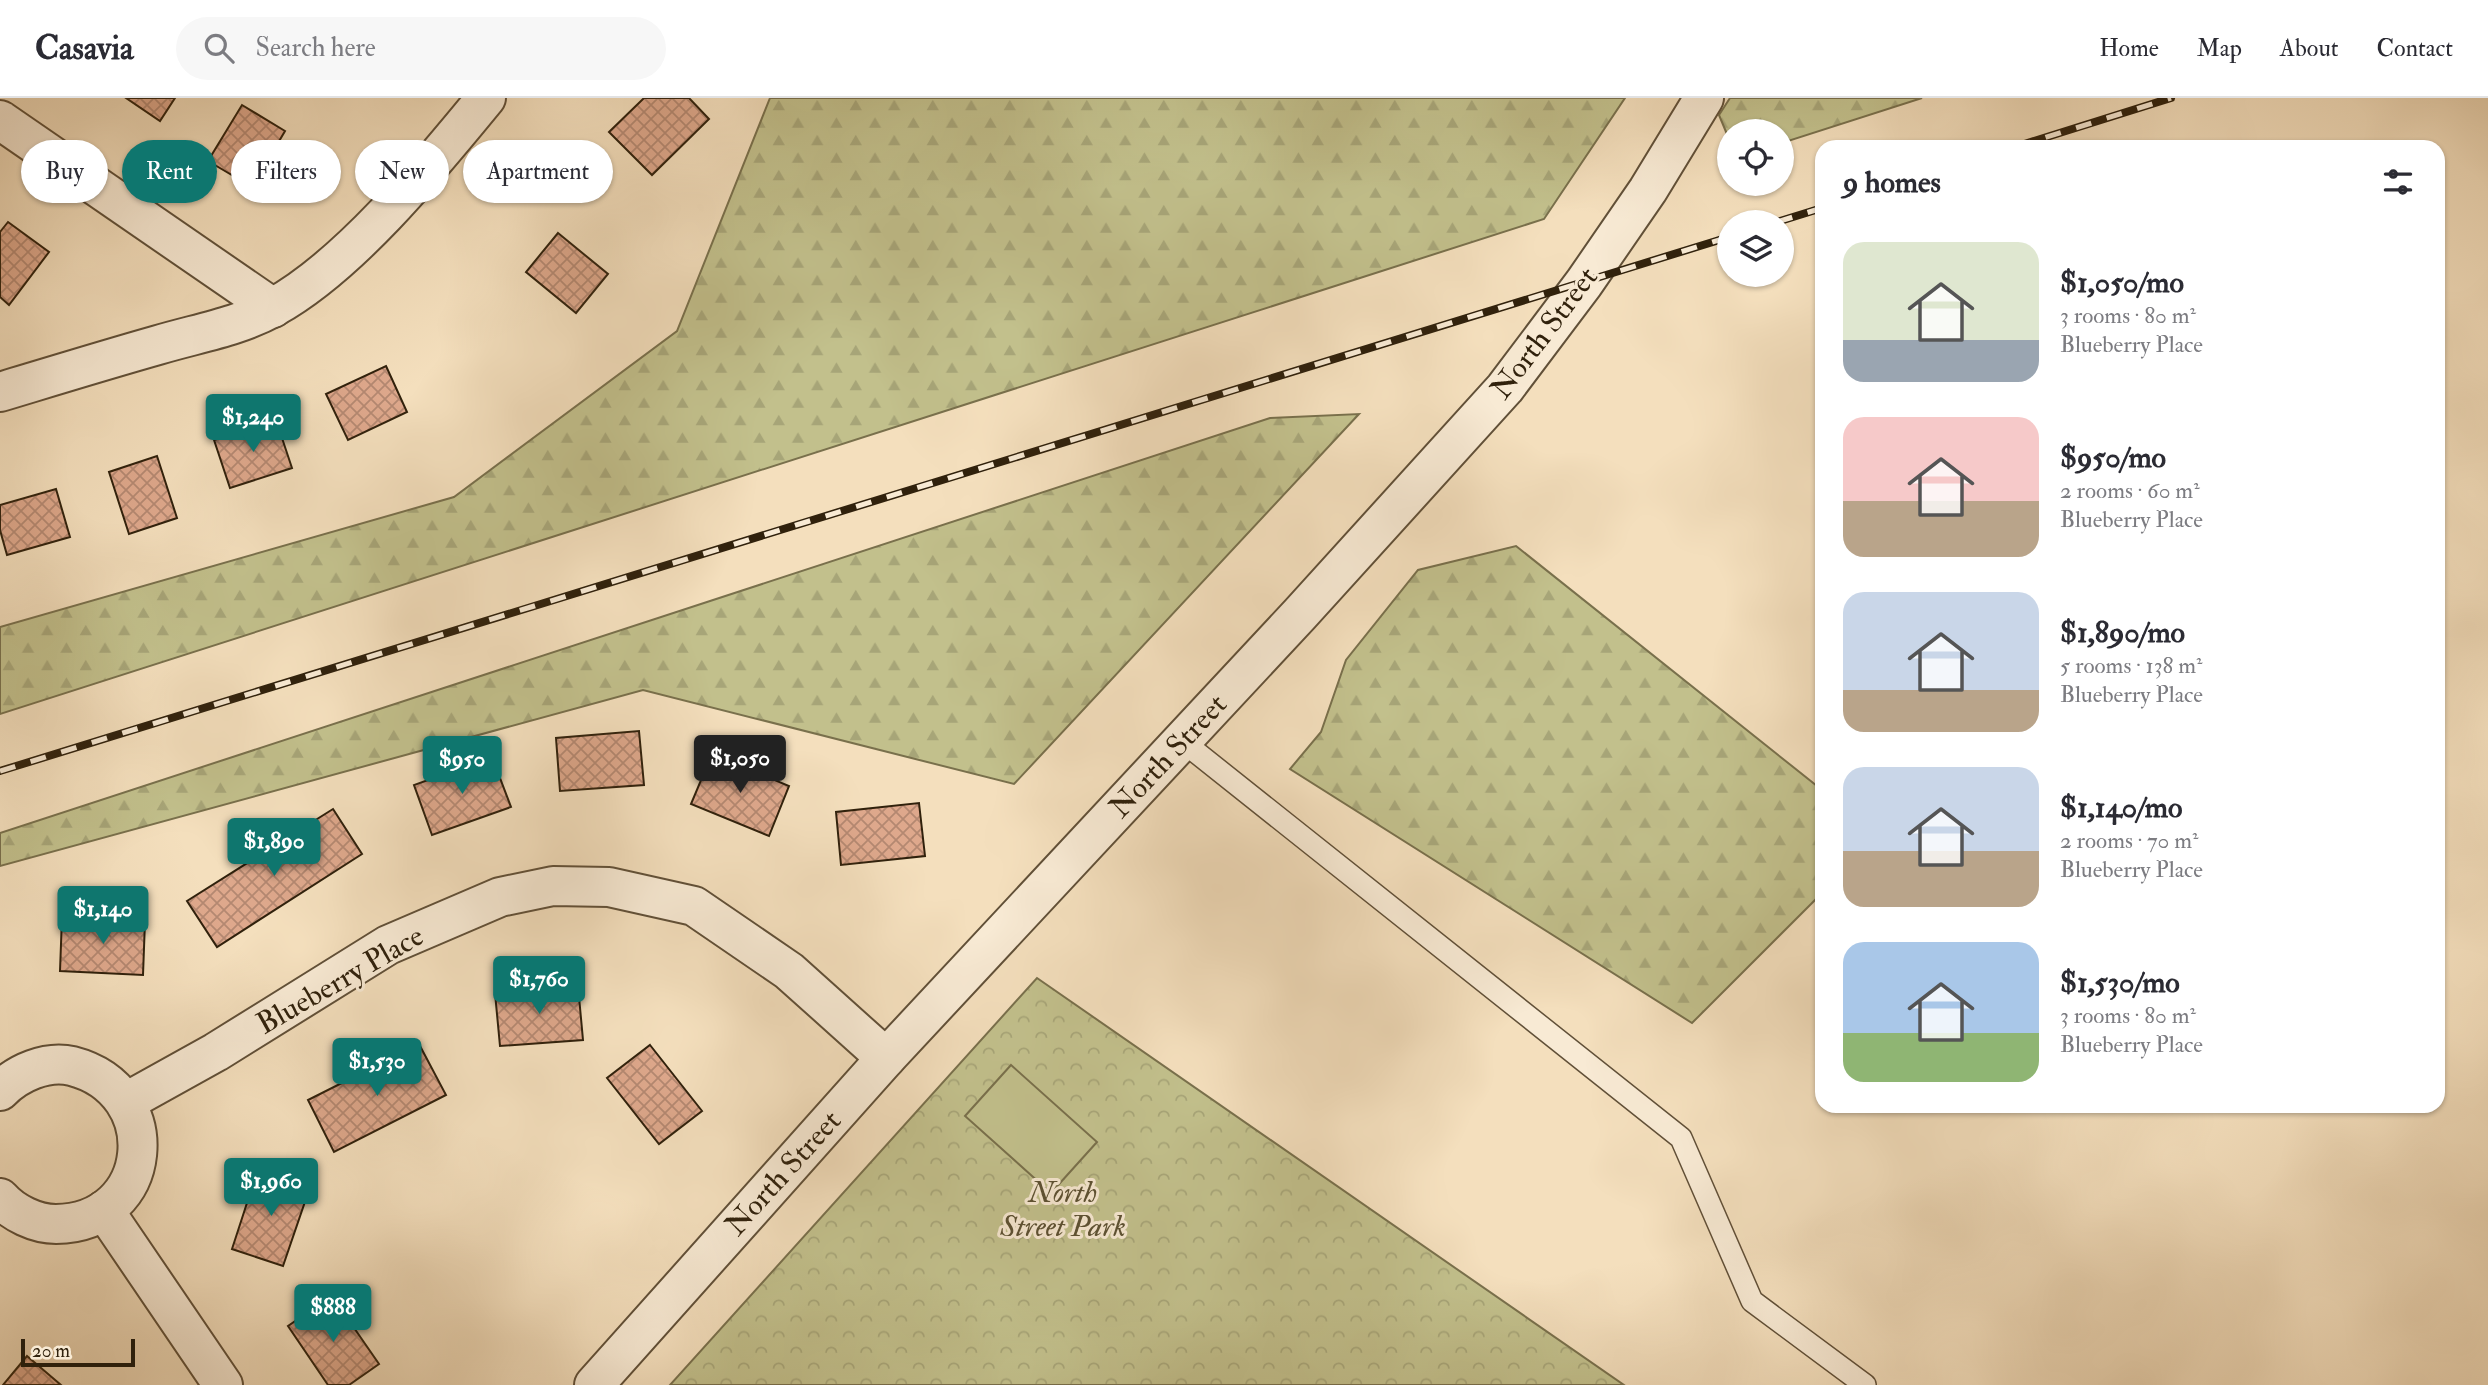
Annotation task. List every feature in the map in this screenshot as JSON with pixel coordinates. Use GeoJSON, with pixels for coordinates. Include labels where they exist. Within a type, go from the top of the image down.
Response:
{"type":"FeatureCollection","features":[{"type":"Feature","properties":{"kind":"street"},"geometry":{"type":"LineString","coordinates":[[0,392],[162,344],[214,332],[273,308],[314,281],[371,227],[441,153],[486,98]]}},
{"type":"Feature","properties":{"kind":"street","name":"North Street"},"geometry":{"type":"LineString","coordinates":[[594,1385],[886,1058],[1182,741],[1505,388],[1641,200],[1704,98]]}},
{"type":"Feature","properties":{"kind":"street"},"geometry":{"type":"LineString","coordinates":[[0,120],[273,308]]}},
{"type":"Feature","properties":{"kind":"street","name":"Blueberry Place"},"geometry":{"type":"LineString","coordinates":[[126,1102],[216,1052],[388,945],[500,897],[553,886],[609,887],[694,905],[789,971],[886,1058]]}},
{"type":"Feature","properties":{"kind":"street"},"geometry":{"type":"LineString","coordinates":[[0,1091],[21,1074],[43,1066],[67,1065],[90,1071],[110,1084],[126,1102],[136,1125],[139,1152],[133,1176],[119,1198],[104,1210],[74,1224],[48,1224],[23,1216],[0,1198]]}},
{"type":"Feature","properties":{"kind":"street"},"geometry":{"type":"LineString","coordinates":[[104,1210],[223,1385]]}},
{"type":"Feature","properties":{"kind":"lane"},"geometry":{"type":"LineString","coordinates":[[1182,741],[1681,1138],[1752,1301],[1865,1385]]}},
{"type":"Feature","properties":{"kind":"green space"},"geometry":{"type":"Polygon","coordinates":[[[770,98],[1625,98],[1544,219],[0,714],[0,627],[454,497],[677,331],[770,98]]]}},
{"type":"Feature","properties":{"kind":"green space"},"geometry":{"type":"Polygon","coordinates":[[[1730,98],[1922,98],[1794,139],[1794,119],[1721,119],[1719,115],[1730,98]]]}},
{"type":"Feature","properties":{"kind":"green space"},"geometry":{"type":"Polygon","coordinates":[[[1359,414],[1014,784],[643,690],[0,866],[0,833],[1270,418],[1359,414]]]}},
{"type":"Feature","properties":{"kind":"green space"},"geometry":{"type":"Polygon","coordinates":[[[1516,546],[1815,784],[1815,900],[1692,1023],[1290,769],[1321,732],[1346,660],[1418,570],[1516,546]]]}},
{"type":"Feature","properties":{"kind":"green space","name":"North Street Park"},"geometry":{"type":"Polygon","coordinates":[[[1037,978],[1624,1385],[670,1385],[1037,978]]]}},
{"type":"Feature","properties":{"kind":"green space"},"geometry":{"type":"Polygon","coordinates":[[[1011,1065],[1097,1142],[1051,1193],[965,1116],[1011,1065]]]}},
{"type":"Feature","properties":{"kind":"building"},"geometry":{"type":"Polygon","coordinates":[[[126,98],[175,98],[160,121],[126,98]]]}},
{"type":"Feature","properties":{"kind":"building"},"geometry":{"type":"Polygon","coordinates":[[[644,98],[689,98],[709,119],[652,175],[609,132],[644,98]]]}},
{"type":"Feature","properties":{"kind":"building"},"geometry":{"type":"Polygon","coordinates":[[[242,105],[285,131],[280,140],[231,140],[231,175],[217,166],[217,146],[242,105]]]}},
{"type":"Feature","properties":{"kind":"building"},"geometry":{"type":"Polygon","coordinates":[[[8,222],[49,252],[9,305],[0,297],[0,232],[8,222]]]}},
{"type":"Feature","properties":{"kind":"building"},"geometry":{"type":"Polygon","coordinates":[[[558,233],[608,274],[576,313],[526,272],[558,233]]]}},
{"type":"Feature","properties":{"kind":"building"},"geometry":{"type":"Polygon","coordinates":[[[386,366],[407,412],[348,440],[326,394],[386,366]]]}},
{"type":"Feature","properties":{"kind":"building"},"geometry":{"type":"Polygon","coordinates":[[[276,420],[292,468],[230,488],[214,440],[276,420]]]}},
{"type":"Feature","properties":{"kind":"building"},"geometry":{"type":"Polygon","coordinates":[[[157,456],[177,518],[129,534],[109,472],[157,456]]]}},
{"type":"Feature","properties":{"kind":"building"},"geometry":{"type":"Polygon","coordinates":[[[56,489],[70,537],[7,555],[0,530],[0,505],[56,489]]]}},
{"type":"Feature","properties":{"kind":"building"},"geometry":{"type":"Polygon","coordinates":[[[639,731],[644,785],[560,791],[556,738],[639,731]]]}},
{"type":"Feature","properties":{"kind":"building"},"geometry":{"type":"Polygon","coordinates":[[[712,754],[789,786],[769,836],[691,804],[712,754]]]}},
{"type":"Feature","properties":{"kind":"building"},"geometry":{"type":"Polygon","coordinates":[[[492,757],[511,807],[432,835],[414,785],[492,757]]]}},
{"type":"Feature","properties":{"kind":"building"},"geometry":{"type":"Polygon","coordinates":[[[919,803],[925,856],[841,865],[836,812],[919,803]]]}},
{"type":"Feature","properties":{"kind":"building"},"geometry":{"type":"Polygon","coordinates":[[[333,809],[362,854],[217,947],[187,901],[333,809]]]}},
{"type":"Feature","properties":{"kind":"building"},"geometry":{"type":"Polygon","coordinates":[[[62,917],[145,921],[143,975],[60,971],[62,917]]]}},
{"type":"Feature","properties":{"kind":"building"},"geometry":{"type":"Polygon","coordinates":[[[578,986],[583,1040],[500,1046],[495,993],[578,986]]]}},
{"type":"Feature","properties":{"kind":"building"},"geometry":{"type":"Polygon","coordinates":[[[419,1044],[446,1095],[334,1152],[308,1100],[419,1044]]]}},
{"type":"Feature","properties":{"kind":"building"},"geometry":{"type":"Polygon","coordinates":[[[650,1045],[702,1111],[659,1144],[607,1078],[650,1045]]]}},
{"type":"Feature","properties":{"kind":"building"},"geometry":{"type":"Polygon","coordinates":[[[258,1169],[310,1187],[283,1266],[232,1249],[258,1169]]]}},
{"type":"Feature","properties":{"kind":"building"},"geometry":{"type":"Polygon","coordinates":[[[332,1296],[379,1364],[349,1385],[328,1385],[288,1326],[332,1296]]]}},
{"type":"Feature","properties":{"kind":"building"},"geometry":{"type":"Polygon","coordinates":[[[27,1356],[61,1385],[3,1385],[27,1356]]]}},
{"type":"Feature","properties":{"kind":"railway"},"geometry":{"type":"LineString","coordinates":[[2037,140],[2171,98]]}},
{"type":"Feature","properties":{"kind":"railway"},"geometry":{"type":"LineString","coordinates":[[1794,217],[1815,210]]}},
{"type":"Feature","properties":{"kind":"railway"},"geometry":{"type":"LineString","coordinates":[[0,771],[1717,241]]}}]}
